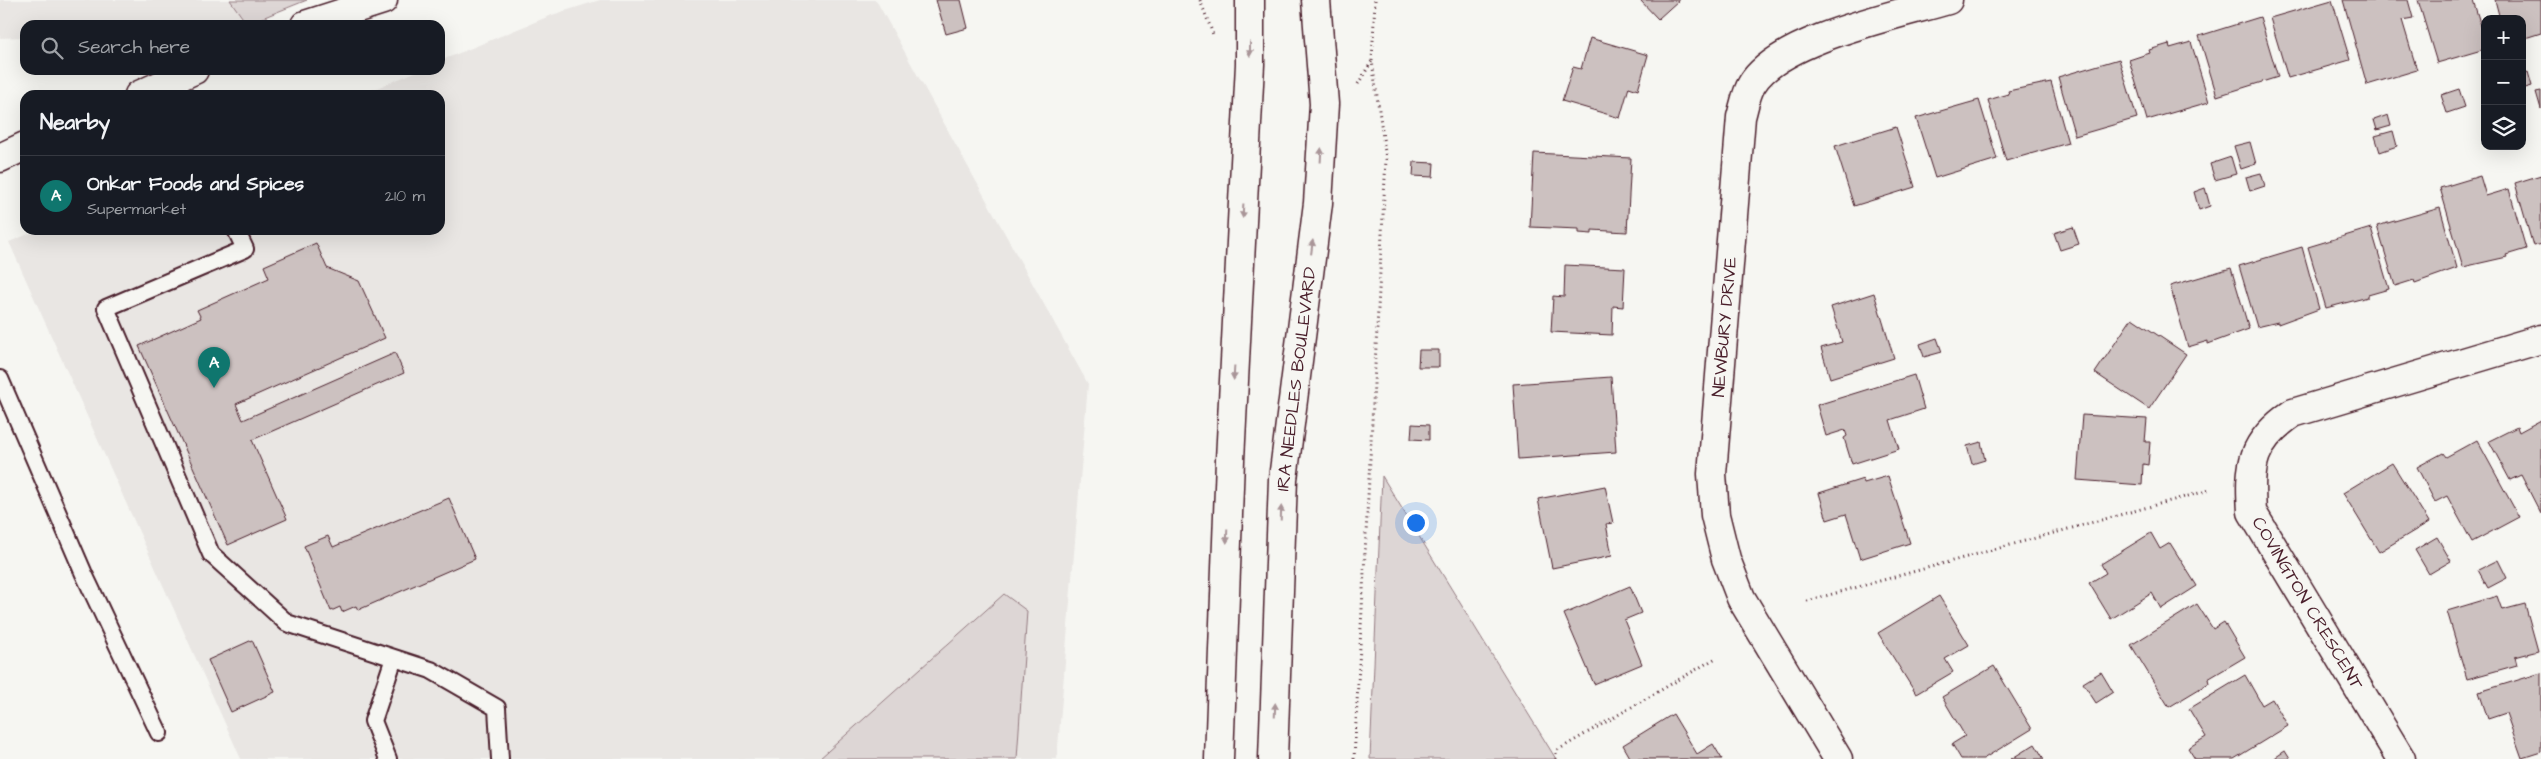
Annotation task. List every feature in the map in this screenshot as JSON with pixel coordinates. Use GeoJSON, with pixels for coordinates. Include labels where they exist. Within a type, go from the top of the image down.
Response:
{"type":"FeatureCollection","features":[{"type":"Feature","properties":{"kind":"main road"},"geometry":{"type":"LineString","coordinates":[[321,20],[383,0]]}},
{"type":"Feature","properties":{"kind":"main road"},"geometry":{"type":"LineString","coordinates":[[1219,759],[1230,460],[1250,64],[1250,0]]}},
{"type":"Feature","properties":{"kind":"main road","name":"IRA NEEDLES BOULEVARD"},"geometry":{"type":"LineString","coordinates":[[1273,759],[1283,479],[1318,203],[1324,104],[1316,0]]}},
{"type":"Feature","properties":{"kind":"main road","name":"NEWBURY DRIVE"},"geometry":{"type":"LineString","coordinates":[[1838,759],[1741,598],[1726,559],[1715,515],[1712,474],[1741,117],[1752,84],[1781,56],[1822,37],[1948,0]]}},
{"type":"Feature","properties":{"kind":"main road"},"geometry":{"type":"LineString","coordinates":[[155,90],[180,82]]}},
{"type":"Feature","properties":{"kind":"main road"},"geometry":{"type":"LineString","coordinates":[[0,158],[20,148]]}},
{"type":"Feature","properties":{"kind":"main road","name":"COVINGTON CRESCENT"},"geometry":{"type":"LineString","coordinates":[[2401,759],[2252,512],[2250,478],[2255,455],[2271,428],[2292,413],[2541,338]]}},
{"type":"Feature","properties":{"kind":"lane"},"geometry":{"type":"LineString","coordinates":[[238,235],[245,249],[106,308],[211,554],[287,623],[431,670],[497,708],[500,759]]}},
{"type":"Feature","properties":{"kind":"lane"},"geometry":{"type":"LineString","coordinates":[[0,379],[84,574],[159,733]]}},
{"type":"Feature","properties":{"kind":"lane"},"geometry":{"type":"LineString","coordinates":[[388,759],[373,721],[394,658]]}},
{"type":"Feature","properties":{"kind":"path"},"geometry":{"type":"LineString","coordinates":[[1200,0],[1207,24]]}},
{"type":"Feature","properties":{"kind":"path"},"geometry":{"type":"LineString","coordinates":[[1354,759],[1386,159],[1372,61],[1375,0]]}},
{"type":"Feature","properties":{"kind":"path"},"geometry":{"type":"LineString","coordinates":[[1807,601],[2210,490]]}},
{"type":"Feature","properties":{"kind":"path"},"geometry":{"type":"LineString","coordinates":[[1556,759],[1556,751],[1716,658]]}},
{"type":"Feature","properties":{"kind":"shaded area"},"geometry":{"type":"Polygon","coordinates":[[[0,0],[230,0],[244,20],[20,20],[20,37],[0,38],[0,0]]]}},
{"type":"Feature","properties":{"kind":"shaded area"},"geometry":{"type":"Polygon","coordinates":[[[230,0],[307,0],[257,20],[244,20],[230,0]]]}},
{"type":"Feature","properties":{"kind":"shaded area"},"geometry":{"type":"Polygon","coordinates":[[[600,0],[876,0],[1088,384],[1057,759],[241,759],[9,242],[26,235],[445,235],[445,90],[372,90],[408,75],[445,75],[445,59],[552,15],[600,0]]]}},
{"type":"Feature","properties":{"kind":"shaded area"},"geometry":{"type":"Polygon","coordinates":[[[1382,476],[1556,759],[1370,759],[1382,476]]]}},
{"type":"Feature","properties":{"kind":"shaded area"},"geometry":{"type":"Polygon","coordinates":[[[1004,594],[1027,611],[1017,759],[819,759],[1004,594]]]}},
{"type":"Feature","properties":{"kind":"building"},"geometry":{"type":"Polygon","coordinates":[[[936,0],[961,0],[968,28],[946,34],[936,0]]]}},
{"type":"Feature","properties":{"kind":"building"},"geometry":{"type":"Polygon","coordinates":[[[1640,0],[1679,0],[1658,19],[1640,0]]]}},
{"type":"Feature","properties":{"kind":"building"},"geometry":{"type":"Polygon","coordinates":[[[2332,0],[2350,60],[2288,78],[2270,18],[2332,0]]]}},
{"type":"Feature","properties":{"kind":"building"},"geometry":{"type":"Polygon","coordinates":[[[2343,0],[2408,0],[2413,18],[2402,20],[2417,70],[2367,85],[2343,0]]]}},
{"type":"Feature","properties":{"kind":"building"},"geometry":{"type":"Polygon","coordinates":[[[2418,0],[2473,0],[2481,26],[2481,50],[2437,63],[2418,0]]]}},
{"type":"Feature","properties":{"kind":"building"},"geometry":{"type":"Polygon","coordinates":[[[2495,0],[2541,0],[2541,33],[2526,38],[2526,15],[2499,15],[2495,0]]]}},
{"type":"Feature","properties":{"kind":"building"},"geometry":{"type":"Polygon","coordinates":[[[2260,17],[2278,77],[2217,96],[2199,36],[2260,17]]]}},
{"type":"Feature","properties":{"kind":"building"},"geometry":{"type":"Polygon","coordinates":[[[1590,38],[1648,55],[1638,90],[1629,87],[1620,118],[1562,101],[1573,67],[1581,69],[1590,38]]]}},
{"type":"Feature","properties":{"kind":"building"},"geometry":{"type":"Polygon","coordinates":[[[2191,42],[2209,102],[2147,120],[2129,60],[2150,53],[2149,50],[2169,44],[2170,48],[2191,42]]]}},
{"type":"Feature","properties":{"kind":"building"},"geometry":{"type":"Polygon","coordinates":[[[2119,59],[2137,118],[2075,136],[2058,77],[2119,59]]]}},
{"type":"Feature","properties":{"kind":"building"},"geometry":{"type":"Polygon","coordinates":[[[2528,72],[2532,86],[2526,88],[2526,73],[2528,72]]]}},
{"type":"Feature","properties":{"kind":"building"},"geometry":{"type":"Polygon","coordinates":[[[2051,82],[2068,143],[2006,161],[1988,100],[2009,94],[2008,91],[2051,82]]]}},
{"type":"Feature","properties":{"kind":"building"},"geometry":{"type":"Polygon","coordinates":[[[2459,89],[2465,107],[2447,113],[2441,95],[2459,89]]]}},
{"type":"Feature","properties":{"kind":"building"},"geometry":{"type":"Polygon","coordinates":[[[2541,91],[2541,109],[2536,92],[2541,91]]]}},
{"type":"Feature","properties":{"kind":"building"},"geometry":{"type":"Polygon","coordinates":[[[1979,100],[1997,159],[1935,178],[1916,118],[1979,100]]]}},
{"type":"Feature","properties":{"kind":"building"},"geometry":{"type":"Polygon","coordinates":[[[2388,115],[2391,126],[2377,130],[2374,120],[2388,115]]]}},
{"type":"Feature","properties":{"kind":"building"},"geometry":{"type":"Polygon","coordinates":[[[1896,127],[1915,187],[1854,206],[1835,146],[1896,127]]]}},
{"type":"Feature","properties":{"kind":"building"},"geometry":{"type":"Polygon","coordinates":[[[2393,131],[2397,146],[2380,152],[2375,136],[2393,131]]]}},
{"type":"Feature","properties":{"kind":"building"},"geometry":{"type":"Polygon","coordinates":[[[2250,142],[2256,164],[2241,169],[2234,146],[2250,142]]]}},
{"type":"Feature","properties":{"kind":"building"},"geometry":{"type":"Polygon","coordinates":[[[1534,153],[1631,158],[1627,232],[1592,230],[1592,234],[1579,233],[1579,229],[1530,227],[1534,153]]]}},
{"type":"Feature","properties":{"kind":"building"},"geometry":{"type":"Polygon","coordinates":[[[2231,157],[2236,174],[2215,180],[2210,164],[2231,157]]]}},
{"type":"Feature","properties":{"kind":"building"},"geometry":{"type":"Polygon","coordinates":[[[1414,162],[1434,163],[1433,177],[1413,176],[1414,162]]]}},
{"type":"Feature","properties":{"kind":"building"},"geometry":{"type":"Polygon","coordinates":[[[2261,173],[2265,186],[2250,191],[2246,177],[2261,173]]]}},
{"type":"Feature","properties":{"kind":"building"},"geometry":{"type":"Polygon","coordinates":[[[2541,175],[2541,244],[2533,246],[2515,183],[2541,175]]]}},
{"type":"Feature","properties":{"kind":"building"},"geometry":{"type":"Polygon","coordinates":[[[2480,176],[2486,196],[2509,189],[2526,249],[2506,255],[2507,257],[2463,267],[2440,188],[2480,176]]]}},
{"type":"Feature","properties":{"kind":"building"},"geometry":{"type":"Polygon","coordinates":[[[2205,188],[2210,206],[2199,210],[2194,192],[2205,188]]]}},
{"type":"Feature","properties":{"kind":"building"},"geometry":{"type":"Polygon","coordinates":[[[2440,208],[2457,268],[2415,283],[2414,280],[2395,286],[2377,226],[2440,208]]]}},
{"type":"Feature","properties":{"kind":"building"},"geometry":{"type":"Polygon","coordinates":[[[2073,227],[2079,244],[2060,250],[2054,233],[2073,227]]]}},
{"type":"Feature","properties":{"kind":"building"},"geometry":{"type":"Polygon","coordinates":[[[2371,228],[2389,289],[2368,295],[2368,297],[2326,308],[2308,247],[2371,228]]]}},
{"type":"Feature","properties":{"kind":"building"},"geometry":{"type":"Polygon","coordinates":[[[316,243],[327,268],[359,281],[385,338],[236,404],[243,420],[395,353],[404,373],[252,440],[287,519],[228,545],[139,346],[201,318],[197,310],[269,278],[264,266],[316,243]]]}},
{"type":"Feature","properties":{"kind":"building"},"geometry":{"type":"Polygon","coordinates":[[[2302,247],[2319,309],[2278,324],[2278,322],[2257,327],[2239,266],[2302,247]]]}},
{"type":"Feature","properties":{"kind":"building"},"geometry":{"type":"Polygon","coordinates":[[[1565,265],[1625,268],[1623,307],[1613,306],[1612,335],[1551,332],[1553,296],[1564,297],[1565,265]]]}},
{"type":"Feature","properties":{"kind":"building"},"geometry":{"type":"Polygon","coordinates":[[[2231,268],[2249,329],[2208,344],[2208,341],[2188,347],[2170,286],[2231,268]]]}},
{"type":"Feature","properties":{"kind":"building"},"geometry":{"type":"Polygon","coordinates":[[[1874,293],[1894,358],[1830,378],[1821,348],[1842,342],[1831,307],[1874,293]]]}},
{"type":"Feature","properties":{"kind":"building"},"geometry":{"type":"Polygon","coordinates":[[[2132,318],[2186,354],[2149,409],[2095,373],[2132,318]]]}},
{"type":"Feature","properties":{"kind":"building"},"geometry":{"type":"Polygon","coordinates":[[[1937,338],[1942,352],[1924,357],[1920,344],[1937,338]]]}},
{"type":"Feature","properties":{"kind":"building"},"geometry":{"type":"Polygon","coordinates":[[[1419,350],[1439,350],[1439,367],[1418,367],[1419,350]]]}},
{"type":"Feature","properties":{"kind":"building"},"geometry":{"type":"Polygon","coordinates":[[[1914,375],[1924,409],[1890,420],[1899,449],[1852,464],[1844,438],[1847,436],[1845,430],[1826,436],[1817,405],[1914,375]]]}},
{"type":"Feature","properties":{"kind":"building"},"geometry":{"type":"Polygon","coordinates":[[[1611,377],[1616,452],[1518,459],[1513,384],[1611,377]]]}},
{"type":"Feature","properties":{"kind":"building"},"geometry":{"type":"Polygon","coordinates":[[[2082,415],[2147,419],[2145,442],[2150,442],[2148,465],[2143,464],[2142,485],[2077,480],[2082,415]]]}},
{"type":"Feature","properties":{"kind":"building"},"geometry":{"type":"Polygon","coordinates":[[[2541,420],[2541,514],[2521,475],[2510,480],[2489,441],[2517,427],[2519,432],[2541,420]]]}},
{"type":"Feature","properties":{"kind":"building"},"geometry":{"type":"Polygon","coordinates":[[[1412,424],[1429,425],[1429,440],[1411,439],[1412,424]]]}},
{"type":"Feature","properties":{"kind":"building"},"geometry":{"type":"Polygon","coordinates":[[[2477,440],[2519,517],[2472,542],[2447,496],[2435,502],[2417,467],[2443,453],[2446,457],[2477,440]]]}},
{"type":"Feature","properties":{"kind":"building"},"geometry":{"type":"Polygon","coordinates":[[[1981,442],[1985,460],[1972,464],[1967,446],[1981,442]]]}},
{"type":"Feature","properties":{"kind":"building"},"geometry":{"type":"Polygon","coordinates":[[[2392,463],[2429,522],[2379,552],[2343,493],[2392,463]]]}},
{"type":"Feature","properties":{"kind":"building"},"geometry":{"type":"Polygon","coordinates":[[[1888,476],[1910,543],[1860,559],[1846,514],[1827,520],[1819,493],[1863,479],[1864,483],[1888,476]]]}},
{"type":"Feature","properties":{"kind":"building"},"geometry":{"type":"Polygon","coordinates":[[[1605,486],[1613,523],[1606,524],[1612,556],[1552,568],[1538,499],[1605,486]]]}},
{"type":"Feature","properties":{"kind":"building"},"geometry":{"type":"Polygon","coordinates":[[[449,498],[475,559],[358,610],[356,606],[342,612],[340,607],[331,611],[304,546],[328,536],[333,547],[449,498]]]}},
{"type":"Feature","properties":{"kind":"building"},"geometry":{"type":"Polygon","coordinates":[[[2151,533],[2160,549],[2170,543],[2197,586],[2161,609],[2152,593],[2111,619],[2089,583],[2106,573],[2101,564],[2151,533]]]}},
{"type":"Feature","properties":{"kind":"building"},"geometry":{"type":"Polygon","coordinates":[[[2437,537],[2451,561],[2429,574],[2415,550],[2437,537]]]}},
{"type":"Feature","properties":{"kind":"building"},"geometry":{"type":"Polygon","coordinates":[[[2498,560],[2507,578],[2488,588],[2478,570],[2498,560]]]}},
{"type":"Feature","properties":{"kind":"building"},"geometry":{"type":"Polygon","coordinates":[[[1630,586],[1641,613],[1624,620],[1642,664],[1594,684],[1564,614],[1630,586]]]}},
{"type":"Feature","properties":{"kind":"building"},"geometry":{"type":"Polygon","coordinates":[[[1939,596],[1969,645],[1945,659],[1953,672],[1916,694],[1878,633],[1939,596]]]}},
{"type":"Feature","properties":{"kind":"building"},"geometry":{"type":"Polygon","coordinates":[[[2497,596],[2502,610],[2525,604],[2538,651],[2515,657],[2517,665],[2467,679],[2447,611],[2497,596]]]}},
{"type":"Feature","properties":{"kind":"building"},"geometry":{"type":"Polygon","coordinates":[[[2197,604],[2213,629],[2224,622],[2245,657],[2208,679],[2209,683],[2169,707],[2131,645],[2197,604]]]}},
{"type":"Feature","properties":{"kind":"building"},"geometry":{"type":"Polygon","coordinates":[[[252,640],[275,692],[231,712],[208,660],[252,640]]]}},
{"type":"Feature","properties":{"kind":"building"},"geometry":{"type":"Polygon","coordinates":[[[1994,666],[2032,729],[1983,759],[1961,759],[1952,744],[1965,736],[1942,697],[1994,666]]]}},
{"type":"Feature","properties":{"kind":"building"},"geometry":{"type":"Polygon","coordinates":[[[2101,672],[2113,692],[2096,703],[2083,683],[2101,672]]]}},
{"type":"Feature","properties":{"kind":"building"},"geometry":{"type":"Polygon","coordinates":[[[2541,673],[2541,752],[2522,758],[2506,713],[2488,719],[2479,692],[2541,673]]]}},
{"type":"Feature","properties":{"kind":"building"},"geometry":{"type":"Polygon","coordinates":[[[2245,675],[2262,705],[2272,699],[2288,726],[2234,759],[2195,759],[2188,748],[2206,737],[2189,709],[2245,675]]]}},
{"type":"Feature","properties":{"kind":"building"},"geometry":{"type":"Polygon","coordinates":[[[1673,714],[1697,754],[1713,744],[1722,759],[1631,759],[1623,745],[1673,714]]]}},
{"type":"Feature","properties":{"kind":"building"},"geometry":{"type":"Polygon","coordinates":[[[2035,744],[2044,759],[2011,759],[2035,744]]]}},
{"type":"Feature","properties":{"kind":"building"},"geometry":{"type":"Polygon","coordinates":[[[2285,751],[2290,759],[2273,759],[2285,751]]]}},
{"type":"Feature","properties":{"kind":"place","name":"Onkar Foods and Spices"},"geometry":{"type":"Point","coordinates":[214,388]}}]}
